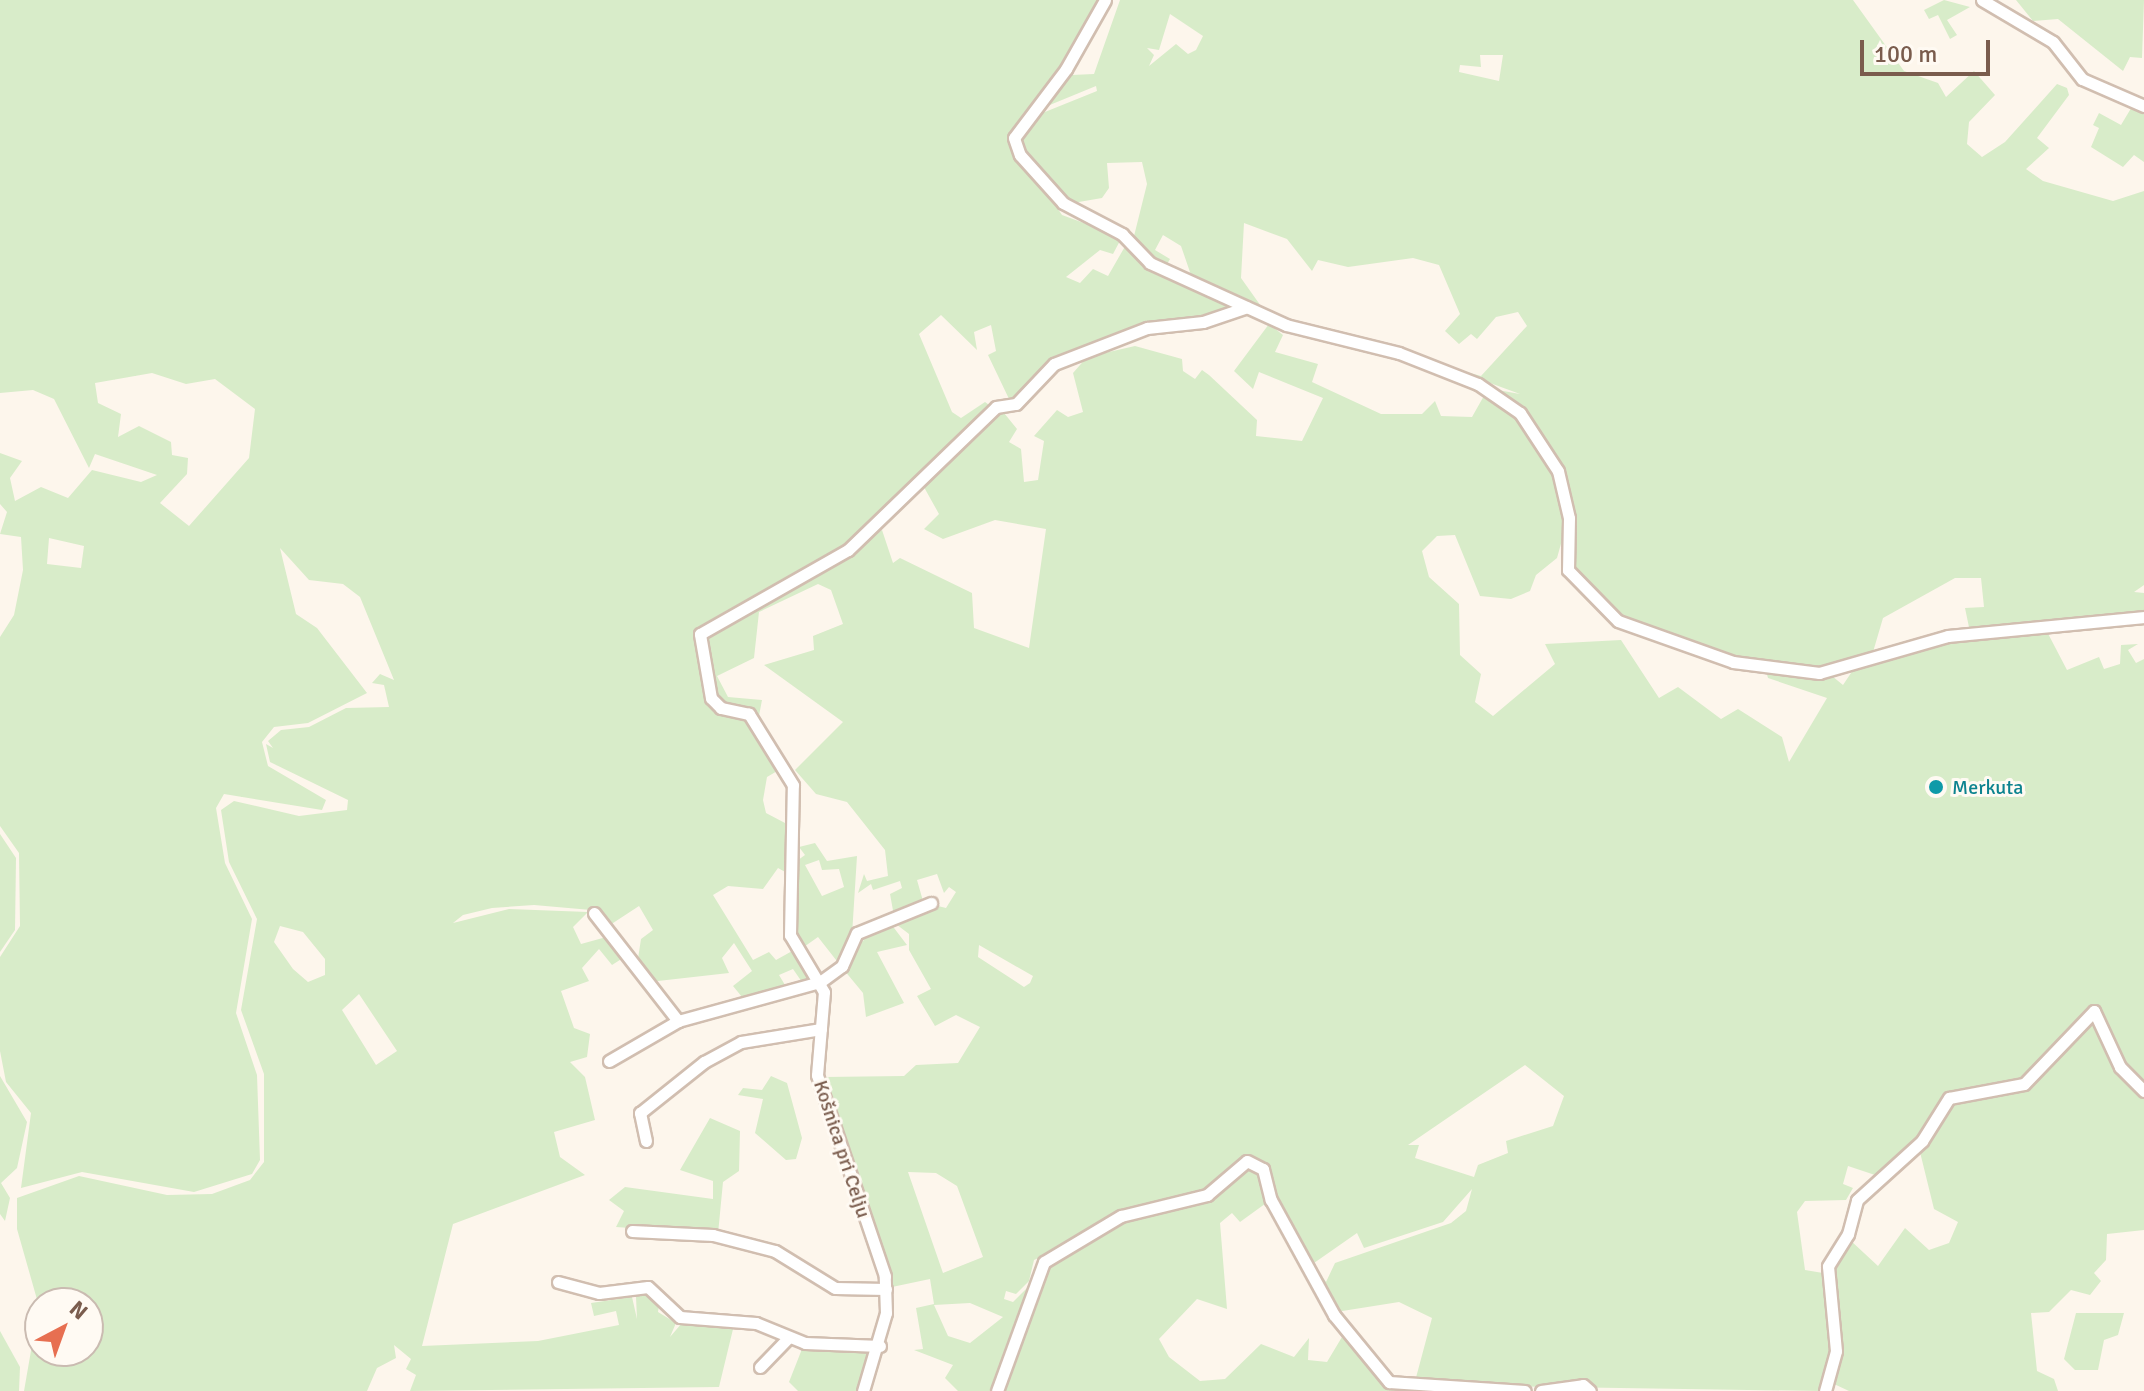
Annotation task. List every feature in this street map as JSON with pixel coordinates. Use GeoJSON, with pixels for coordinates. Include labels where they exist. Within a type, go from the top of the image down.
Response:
{"type":"FeatureCollection","features":[{"type":"Feature","properties":{"kind":"street"},"geometry":{"type":"LineString","coordinates":[[1105,0],[1014,146],[1073,211],[1122,234],[1150,263],[1286,325],[1399,353],[1478,384],[1520,413],[1558,471],[1569,518],[1564,561],[1573,579],[1618,621],[1722,659],[1819,673],[1948,636],[2144,617]]}},
{"type":"Feature","properties":{"kind":"street"},"geometry":{"type":"LineString","coordinates":[[1982,0],[2053,42],[2082,79],[2144,106]]}},
{"type":"Feature","properties":{"kind":"street"},"geometry":{"type":"LineString","coordinates":[[820,982],[790,935],[793,785],[787,769],[749,714],[721,708],[711,698],[697,642],[707,626],[848,550],[996,407],[1016,404],[1054,364],[1147,328],[1203,322],[1247,307]]}},
{"type":"Feature","properties":{"kind":"street"},"geometry":{"type":"LineString","coordinates":[[609,1061],[678,1021],[820,982],[842,966],[857,933],[931,903]]}},
{"type":"Feature","properties":{"kind":"street"},"geometry":{"type":"LineString","coordinates":[[594,913],[678,1021]]}},
{"type":"Feature","properties":{"kind":"street","name":"Košnica pri Celju"},"geometry":{"type":"LineString","coordinates":[[820,982],[821,1029],[817,1075],[825,1110],[886,1289],[880,1346],[863,1391]]}},
{"type":"Feature","properties":{"kind":"street"},"geometry":{"type":"LineString","coordinates":[[1825,1391],[1836,1351],[1828,1266],[1848,1234],[1857,1200],[1922,1141],[1949,1098],[2024,1084],[2094,1011],[2120,1067],[2144,1091]]}},
{"type":"Feature","properties":{"kind":"street"},"geometry":{"type":"LineString","coordinates":[[646,1141],[640,1113],[704,1062],[741,1042],[821,1029]]}},
{"type":"Feature","properties":{"kind":"street"},"geometry":{"type":"LineString","coordinates":[[997,1391],[1044,1262],[1121,1216],[1207,1195],[1247,1161],[1263,1169],[1271,1200],[1334,1315],[1389,1382],[1525,1391]]}},
{"type":"Feature","properties":{"kind":"street"},"geometry":{"type":"LineString","coordinates":[[632,1231],[713,1235],[775,1251],[835,1288],[886,1289]]}},
{"type":"Feature","properties":{"kind":"street"},"geometry":{"type":"LineString","coordinates":[[558,1282],[599,1293],[648,1287],[674,1316],[756,1323],[787,1339],[880,1346]]}},
{"type":"Feature","properties":{"kind":"street"},"geometry":{"type":"LineString","coordinates":[[760,1367],[787,1339]]}},
{"type":"Feature","properties":{"kind":"street"},"geometry":{"type":"LineString","coordinates":[[1541,1391],[1590,1391]]}},
{"type":"Feature","properties":{"kind":"green space"},"geometry":{"type":"Polygon","coordinates":[[[0,0],[1100,0],[1064,68],[1010,139],[1062,215],[1122,237],[1113,254],[1100,250],[1066,277],[1080,283],[1093,269],[1108,276],[1127,243],[1139,258],[1236,305],[1085,349],[1010,401],[988,355],[996,351],[991,325],[974,332],[977,350],[941,315],[919,334],[952,412],[961,418],[985,402],[992,407],[845,547],[696,630],[703,693],[748,719],[784,767],[767,777],[763,800],[766,813],[785,823],[787,873],[778,868],[763,889],[728,886],[713,895],[753,960],[769,952],[776,960],[794,950],[813,979],[804,985],[793,969],[779,975],[788,990],[747,1003],[733,986],[752,971],[734,943],[722,958],[729,973],[649,982],[637,965],[641,939],[653,930],[639,906],[610,925],[591,910],[534,905],[492,908],[463,915],[453,923],[509,909],[588,912],[573,927],[581,944],[610,936],[623,958],[612,965],[599,949],[582,968],[589,981],[561,991],[574,1028],[590,1034],[587,1057],[570,1062],[585,1077],[595,1120],[554,1132],[560,1157],[585,1175],[453,1224],[422,1346],[538,1341],[619,1325],[616,1311],[594,1316],[591,1303],[632,1297],[637,1319],[636,1297],[649,1292],[660,1299],[658,1312],[676,1323],[670,1337],[682,1323],[734,1325],[719,1387],[410,1391],[416,1375],[406,1369],[411,1359],[394,1345],[396,1358],[377,1368],[367,1391],[24,1391],[28,1367],[104,1367],[104,1287],[33,1287],[17,1229],[17,1198],[79,1176],[167,1195],[212,1194],[250,1180],[264,1162],[264,1074],[241,1010],[257,919],[229,862],[221,810],[234,801],[299,816],[347,810],[348,800],[270,762],[266,744],[273,748],[268,741],[281,730],[309,727],[346,708],[389,707],[384,685],[372,683],[380,674],[394,680],[360,597],[343,584],[309,580],[280,548],[296,614],[317,628],[367,693],[308,723],[274,727],[262,742],[268,766],[326,800],[322,810],[224,794],[216,808],[225,863],[252,919],[236,1013],[257,1075],[260,1160],[252,1174],[194,1192],[82,1172],[21,1188],[31,1113],[6,1082],[0,1051],[0,957],[20,926],[19,853],[0,826],[0,637],[14,615],[23,570],[21,537],[0,534],[7,512],[0,504],[0,453],[22,461],[10,478],[15,501],[41,487],[68,498],[92,470],[141,482],[157,475],[95,454],[89,468],[54,399],[33,390],[0,393],[0,0]],[[152,373],[95,383],[98,403],[121,414],[118,437],[139,426],[171,442],[172,455],[188,458],[187,474],[160,503],[189,526],[249,458],[255,409],[215,379],[186,384],[152,373]],[[49,538],[47,564],[81,568],[84,546],[49,538]],[[280,926],[274,942],[293,969],[308,982],[325,975],[325,959],[303,932],[280,926]],[[359,994],[342,1010],[376,1065],[397,1051],[359,994]]]}},
{"type":"Feature","properties":{"kind":"green space"},"geometry":{"type":"Polygon","coordinates":[[[1120,0],[1853,0],[1904,71],[1938,83],[1946,97],[1974,71],[1995,95],[1969,122],[1967,144],[1982,157],[2005,142],[2057,84],[2067,88],[2069,95],[2037,138],[2049,148],[2026,169],[2043,181],[2113,201],[2144,191],[2144,585],[2134,592],[2144,593],[2144,612],[1970,632],[1965,608],[1984,607],[1981,578],[1955,578],[1883,618],[1873,652],[1818,670],[1738,659],[1619,616],[1569,564],[1559,466],[1549,444],[1535,422],[1492,389],[1520,394],[1441,365],[1481,376],[1527,326],[1518,312],[1496,317],[1477,339],[1471,334],[1459,344],[1445,331],[1460,314],[1439,265],[1413,258],[1348,267],[1318,260],[1312,271],[1287,239],[1244,223],[1241,278],[1263,309],[1191,275],[1181,246],[1163,235],[1155,250],[1170,259],[1166,266],[1133,240],[1147,184],[1142,162],[1107,163],[1109,188],[1102,198],[1073,203],[1027,159],[1020,134],[1035,116],[1097,91],[1096,86],[1040,109],[1073,66],[1072,75],[1094,74],[1120,0]],[[1170,14],[1159,50],[1147,48],[1154,55],[1149,66],[1176,44],[1188,54],[1196,50],[1203,36],[1170,14]],[[1480,55],[1481,67],[1460,65],[1459,72],[1499,81],[1503,55],[1480,55]]]}},
{"type":"Feature","properties":{"kind":"green space"},"geometry":{"type":"Polygon","coordinates":[[[1944,0],[1970,7],[1947,20],[1957,35],[1950,39],[1938,15],[1929,19],[1924,10],[1944,0]]]}},
{"type":"Feature","properties":{"kind":"green space"},"geometry":{"type":"Polygon","coordinates":[[[2016,0],[2144,0],[2142,58],[2130,57],[2123,71],[2058,19],[2033,21],[2016,0]]]}},
{"type":"Feature","properties":{"kind":"green space"},"geometry":{"type":"Polygon","coordinates":[[[2133,105],[2144,109],[2144,162],[2134,155],[2123,167],[2091,147],[2099,128],[2093,125],[2099,113],[2121,125],[2133,105]]]}},
{"type":"Feature","properties":{"kind":"green space"},"geometry":{"type":"Polygon","coordinates":[[[1269,324],[1283,335],[1275,352],[1318,364],[1312,382],[1381,414],[1422,414],[1435,401],[1441,416],[1472,417],[1485,394],[1528,425],[1557,478],[1566,526],[1557,558],[1536,575],[1530,591],[1511,599],[1480,596],[1455,535],[1437,536],[1422,551],[1429,577],[1459,604],[1460,655],[1481,674],[1475,702],[1493,716],[1555,664],[1545,644],[1621,640],[1659,698],[1678,687],[1721,719],[1738,709],[1782,737],[1789,762],[1827,698],[1768,678],[1766,671],[1832,676],[1843,685],[1855,667],[1888,652],[2043,624],[2067,670],[2099,657],[2104,669],[2120,664],[2121,645],[2138,644],[2128,650],[2136,663],[2144,659],[2144,1087],[2122,1065],[2094,1005],[2022,1082],[1943,1099],[1925,1134],[1875,1175],[1848,1166],[1843,1184],[1853,1188],[1846,1200],[1805,1201],[1797,1212],[1805,1270],[1823,1273],[1833,1353],[1821,1391],[1414,1385],[1432,1318],[1399,1302],[1336,1312],[1319,1272],[1326,1282],[1335,1263],[1451,1223],[1466,1211],[1472,1189],[1443,1222],[1364,1248],[1357,1233],[1314,1263],[1249,1158],[1212,1190],[1147,1208],[1034,1260],[1029,1281],[1016,1294],[1006,1291],[1004,1299],[1013,1302],[1028,1287],[994,1391],[958,1391],[945,1378],[953,1365],[914,1350],[923,1349],[916,1308],[934,1304],[930,1279],[892,1287],[824,1077],[904,1076],[916,1065],[958,1063],[980,1027],[956,1015],[935,1026],[917,996],[931,989],[909,950],[909,934],[892,921],[934,905],[946,908],[956,892],[949,887],[944,893],[937,874],[917,880],[923,901],[894,916],[890,894],[902,888],[900,881],[873,890],[871,884],[858,893],[864,874],[867,881],[888,876],[885,850],[847,802],[816,794],[795,770],[843,722],[764,665],[814,650],[813,636],[843,624],[831,590],[818,584],[759,612],[754,658],[717,676],[728,697],[762,700],[758,721],[718,702],[701,640],[882,530],[893,563],[900,558],[972,593],[974,628],[1029,648],[1046,529],[995,520],[943,539],[924,529],[939,514],[920,480],[1000,408],[1017,429],[1009,442],[1021,449],[1024,482],[1038,480],[1044,441],[1034,436],[1057,410],[1068,417],[1083,412],[1073,373],[1087,357],[1135,346],[1182,359],[1183,371],[1195,379],[1202,370],[1209,375],[1257,420],[1256,436],[1302,441],[1323,398],[1259,372],[1253,389],[1234,371],[1269,324]],[[979,945],[978,957],[1024,987],[1033,976],[979,945]],[[1525,1065],[1408,1145],[1419,1145],[1415,1158],[1474,1177],[1478,1165],[1508,1153],[1506,1141],[1553,1126],[1564,1096],[1525,1065]],[[908,1172],[943,1273],[983,1257],[957,1186],[936,1173],[908,1172]],[[970,1303],[934,1305],[948,1336],[970,1343],[1003,1317],[970,1303]]]}},
{"type":"Feature","properties":{"kind":"green space"},"geometry":{"type":"Polygon","coordinates":[[[0,834],[16,858],[15,930],[0,952],[0,834]]]}},
{"type":"Feature","properties":{"kind":"green space"},"geometry":{"type":"Polygon","coordinates":[[[815,843],[827,861],[857,856],[852,935],[840,965],[818,937],[801,949],[795,936],[794,863],[805,855],[799,847],[815,843]],[[819,860],[805,865],[822,896],[844,887],[839,869],[822,870],[819,860]]]}},
{"type":"Feature","properties":{"kind":"green space"},"geometry":{"type":"Polygon","coordinates":[[[891,924],[907,945],[877,952],[904,1003],[866,1017],[863,993],[844,970],[854,942],[864,941],[859,936],[891,924]]]}},
{"type":"Feature","properties":{"kind":"green space"},"geometry":{"type":"Polygon","coordinates":[[[2092,1014],[2116,1068],[2144,1097],[2144,1230],[2107,1234],[2106,1260],[2094,1273],[2101,1281],[2090,1295],[2071,1290],[2049,1312],[2031,1313],[2037,1371],[2054,1379],[2058,1391],[1849,1391],[1834,1384],[1833,1262],[1850,1240],[1878,1266],[1905,1228],[1929,1250],[1949,1243],[1958,1222],[1934,1209],[1919,1148],[1947,1103],[2020,1090],[2075,1042],[2092,1014]]]}},
{"type":"Feature","properties":{"kind":"green space"},"geometry":{"type":"Polygon","coordinates":[[[0,1076],[27,1122],[17,1168],[1,1183],[10,1198],[5,1221],[0,1214],[0,1076]]]}},
{"type":"Feature","properties":{"kind":"green space"},"geometry":{"type":"Polygon","coordinates":[[[771,1076],[787,1083],[802,1138],[796,1159],[786,1160],[755,1133],[763,1099],[738,1095],[743,1088],[762,1090],[771,1076]]]}},
{"type":"Feature","properties":{"kind":"green space"},"geometry":{"type":"Polygon","coordinates":[[[710,1118],[740,1131],[739,1171],[723,1182],[718,1234],[616,1227],[624,1211],[609,1200],[625,1187],[713,1199],[713,1181],[680,1170],[710,1118]]]}},
{"type":"Feature","properties":{"kind":"green space"},"geometry":{"type":"Polygon","coordinates":[[[1242,1164],[1260,1170],[1269,1201],[1240,1222],[1232,1213],[1220,1223],[1227,1309],[1197,1299],[1159,1339],[1169,1357],[1200,1381],[1225,1379],[1261,1344],[1294,1357],[1309,1338],[1308,1360],[1327,1362],[1345,1332],[1390,1386],[1441,1391],[1001,1391],[1046,1266],[1123,1218],[1210,1196],[1242,1164]]]}},
{"type":"Feature","properties":{"kind":"green space"},"geometry":{"type":"Polygon","coordinates":[[[2076,1313],[2124,1313],[2118,1335],[2104,1340],[2098,1370],[2075,1370],[2064,1359],[2076,1313]]]}},
{"type":"Feature","properties":{"kind":"green space"},"geometry":{"type":"Polygon","coordinates":[[[0,1331],[20,1367],[19,1391],[0,1391],[0,1331]]]}},
{"type":"Feature","properties":{"kind":"green space"},"geometry":{"type":"Polygon","coordinates":[[[802,1349],[870,1352],[860,1391],[798,1391],[789,1382],[802,1349]]]}},
{"type":"Feature","properties":{"kind":"place","name":"Merkuta"},"geometry":{"type":"Point","coordinates":[1936,787]}}]}
